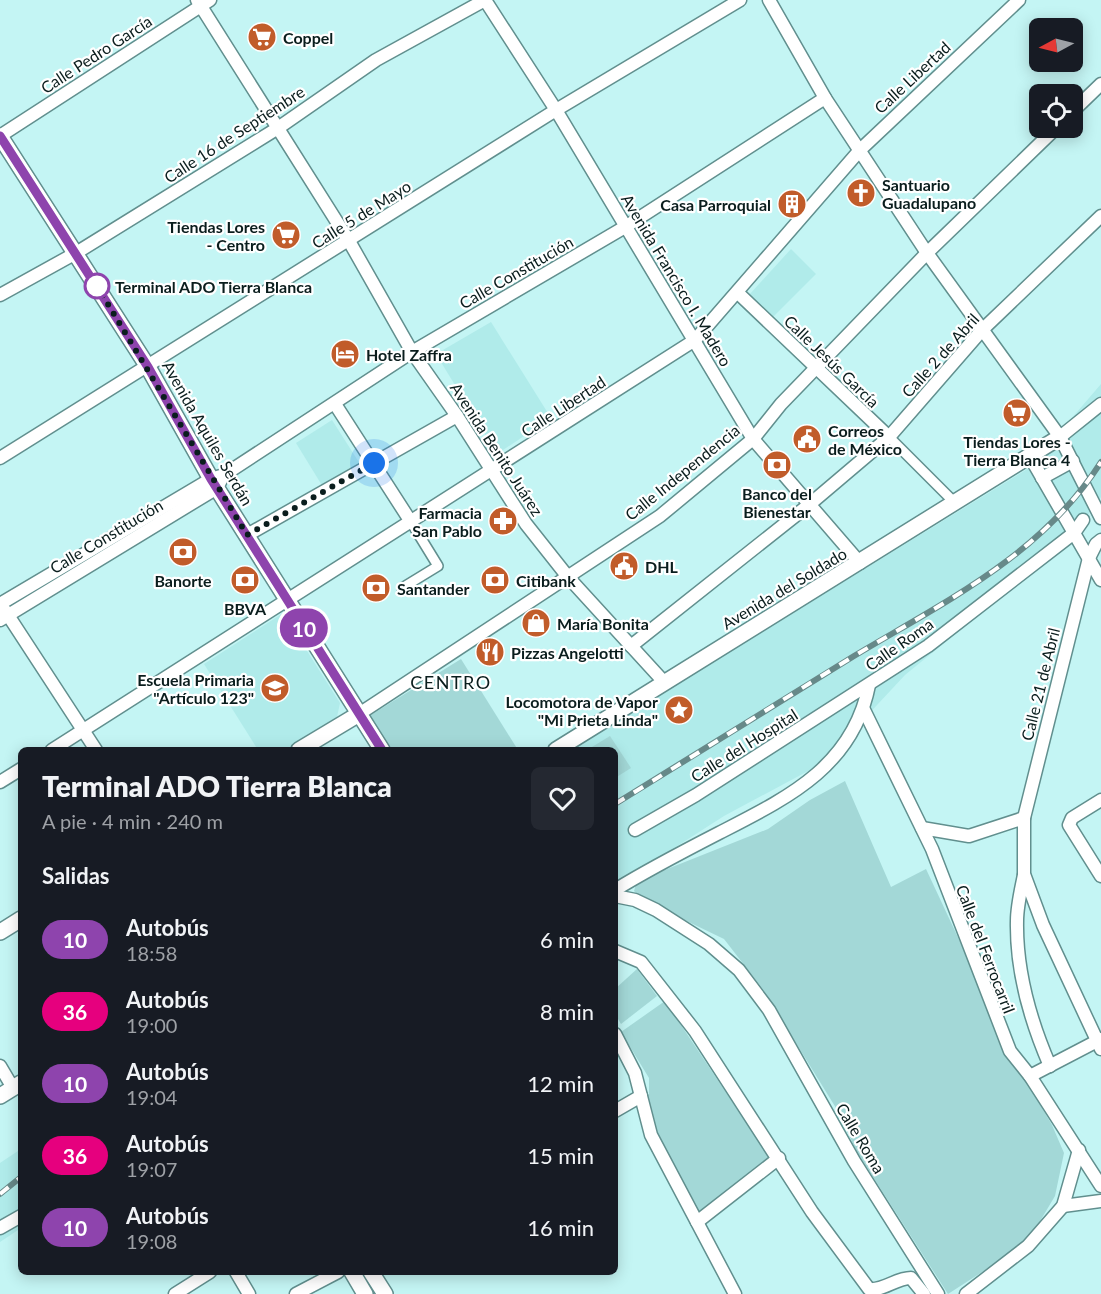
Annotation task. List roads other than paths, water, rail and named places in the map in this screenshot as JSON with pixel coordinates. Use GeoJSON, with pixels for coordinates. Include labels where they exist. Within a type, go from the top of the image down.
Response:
{"type":"FeatureCollection","features":[{"type":"Feature","properties":{"kind":"street","name":"Avenida Francisco I. Madero"},"geometry":{"type":"LineString","coordinates":[[485,0],[556,110],[753,439],[860,563]]}},
{"type":"Feature","properties":{"kind":"street","name":"Calle 16 de Septiembre"},"geometry":{"type":"LineString","coordinates":[[0,295],[76,253],[278,129],[376,60],[485,0]]}},
{"type":"Feature","properties":{"kind":"street","name":"Calle 5 de Mayo"},"geometry":{"type":"LineString","coordinates":[[0,458],[556,110],[740,0]]}},
{"type":"Feature","properties":{"kind":"street"},"geometry":{"type":"LineString","coordinates":[[769,0],[825,98],[927,253],[1060,436],[1101,518]]}},
{"type":"Feature","properties":{"kind":"street","name":"Calle Libertad"},"geometry":{"type":"LineString","coordinates":[[57,747],[285,599],[493,471],[695,340],[860,150],[1019,0]]}},
{"type":"Feature","properties":{"kind":"street","name":"Avenida Benito Juárez"},"geometry":{"type":"LineString","coordinates":[[202,2],[349,241],[412,352],[457,416],[526,524],[568,577],[664,682]]}},
{"type":"Feature","properties":{"kind":"street","name":"Calle Pedro García"},"geometry":{"type":"LineString","coordinates":[[0,136],[202,2]]}},
{"type":"Feature","properties":{"kind":"street"},"geometry":{"type":"LineString","coordinates":[[1083,101],[1101,84]]}},
{"type":"Feature","properties":{"kind":"street","name":"Calle Constitución"},"geometry":{"type":"LineString","coordinates":[[4,617],[217,481],[412,352],[625,227],[825,98]]}},
{"type":"Feature","properties":{"kind":"street","name":"Avenida Aquiles Serdán"},"geometry":{"type":"LineString","coordinates":[[0,136],[148,367],[285,599],[380,747]]}},
{"type":"Feature","properties":{"kind":"street","name":"Calle Independencia"},"geometry":{"type":"LineString","coordinates":[[304,747],[359,714],[660,516],[753,439],[781,404],[927,253],[1046,138]]}},
{"type":"Feature","properties":{"kind":"street","name":"Calle 2 de Abril"},"geometry":{"type":"LineString","coordinates":[[631,646],[810,504],[889,437],[982,330],[1101,216]]}},
{"type":"Feature","properties":{"kind":"street","name":"Calle Jesús García"},"geometry":{"type":"LineString","coordinates":[[738,293],[955,503]]}},
{"type":"Feature","properties":{"kind":"street"},"geometry":{"type":"LineString","coordinates":[[335,404],[438,566],[402,588]]}},
{"type":"Feature","properties":{"kind":"street"},"geometry":{"type":"LineString","coordinates":[[1060,436],[1101,404]]}},
{"type":"Feature","properties":{"kind":"street"},"geometry":{"type":"LineString","coordinates":[[247,535],[457,416]]}},
{"type":"Feature","properties":{"kind":"street","name":"Avenida del Soldado"},"geometry":{"type":"LineString","coordinates":[[561,747],[860,563],[1060,436]]}},
{"type":"Feature","properties":{"kind":"street"},"geometry":{"type":"LineString","coordinates":[[1029,455],[1094,563],[1101,580]]}},
{"type":"Feature","properties":{"kind":"street"},"geometry":{"type":"LineString","coordinates":[[1042,478],[1072,462]]}},
{"type":"Feature","properties":{"kind":"street","name":"Calle Constitución"},"geometry":{"type":"LineString","coordinates":[[0,604],[217,481]]}},
{"type":"Feature","properties":{"kind":"street","name":"Calle Roma"},"geometry":{"type":"LineString","coordinates":[[618,888],[663,862],[785,800],[821,772],[850,736],[864,710],[869,685],[928,646],[1074,533],[1083,520]]}},
{"type":"Feature","properties":{"kind":"street","name":"Calle 21 de Abril"},"geometry":{"type":"LineString","coordinates":[[1100,1044],[1043,925],[1024,874],[1024,819],[1094,563],[1096,544],[1101,540]]}},
{"type":"Feature","properties":{"kind":"street"},"geometry":{"type":"LineString","coordinates":[[0,604],[4,617],[94,747]]}},
{"type":"Feature","properties":{"kind":"street","name":"Calle del Hospital"},"geometry":{"type":"LineString","coordinates":[[635,830],[696,795],[869,685]]}},
{"type":"Feature","properties":{"kind":"street","name":"Calle del Ferrocarril"},"geometry":{"type":"LineString","coordinates":[[864,710],[922,828],[1010,1051],[1030,1076],[1101,1186]]}},
{"type":"Feature","properties":{"kind":"street"},"geometry":{"type":"LineString","coordinates":[[0,782],[18,771]]}},
{"type":"Feature","properties":{"kind":"street"},"geometry":{"type":"LineString","coordinates":[[1101,800],[1072,818],[1069,825],[1101,876]]}},
{"type":"Feature","properties":{"kind":"street"},"geometry":{"type":"LineString","coordinates":[[922,828],[969,837],[1024,819]]}},
{"type":"Feature","properties":{"kind":"street"},"geometry":{"type":"LineString","coordinates":[[1024,874],[1017,920],[1020,967],[1033,1026],[1050,1066]]}},
{"type":"Feature","properties":{"kind":"street","name":"Calle Roma"},"geometry":{"type":"LineString","coordinates":[[618,897],[635,900],[656,910],[709,944],[739,970],[769,1010],[854,1161],[938,1294]]}},
{"type":"Feature","properties":{"kind":"street"},"geometry":{"type":"LineString","coordinates":[[0,932],[18,921]]}},
{"type":"Feature","properties":{"kind":"street"},"geometry":{"type":"LineString","coordinates":[[618,952],[641,962],[695,1031],[812,1212],[869,1289],[875,1290],[900,1278],[911,1278],[924,1294]]}},
{"type":"Feature","properties":{"kind":"street"},"geometry":{"type":"LineString","coordinates":[[618,1040],[635,1073],[651,1135],[735,1294]]}},
{"type":"Feature","properties":{"kind":"street"},"geometry":{"type":"LineString","coordinates":[[1030,1076],[1100,1044]]}},
{"type":"Feature","properties":{"kind":"street"},"geometry":{"type":"LineString","coordinates":[[0,1066],[11,1089]]}},
{"type":"Feature","properties":{"kind":"street"},"geometry":{"type":"LineString","coordinates":[[618,1109],[641,1096]]}},
{"type":"Feature","properties":{"kind":"street"},"geometry":{"type":"LineString","coordinates":[[966,1294],[1028,1246],[1063,1206],[1079,1150]]}},
{"type":"Feature","properties":{"kind":"street"},"geometry":{"type":"LineString","coordinates":[[697,1222],[779,1158]]}},
{"type":"Feature","properties":{"kind":"street"},"geometry":{"type":"LineString","coordinates":[[1063,1206],[1101,1201]]}},
{"type":"Feature","properties":{"kind":"street"},"geometry":{"type":"LineString","coordinates":[[0,1228],[18,1218]]}},
{"type":"Feature","properties":{"kind":"street"},"geometry":{"type":"LineString","coordinates":[[175,1294],[205,1275]]}},
{"type":"Feature","properties":{"kind":"street"},"geometry":{"type":"LineString","coordinates":[[238,1275],[249,1294]]}},
{"type":"Feature","properties":{"kind":"street"},"geometry":{"type":"LineString","coordinates":[[296,1294],[332,1275]]}},
{"type":"Feature","properties":{"kind":"street"},"geometry":{"type":"LineString","coordinates":[[354,1275],[365,1294]]}},
{"type":"Feature","properties":{"kind":"street"},"geometry":{"type":"LineString","coordinates":[[373,1275],[386,1294]]}},
{"type":"Feature","properties":{"kind":"railway"},"geometry":{"type":"LineString","coordinates":[[618,802],[990,573],[1050,524],[1077,495],[1101,462]]}},
{"type":"Feature","properties":{"kind":"railway"},"geometry":{"type":"LineString","coordinates":[[0,1194],[18,1179]]}},
{"type":"Feature","properties":{"kind":"place","name":"Coppel"},"geometry":{"type":"Point","coordinates":[262,37]}},
{"type":"Feature","properties":{"kind":"place","name":"Santuario Guadalupano"},"geometry":{"type":"Point","coordinates":[861,193]}},
{"type":"Feature","properties":{"kind":"place","name":"Casa Parroquial"},"geometry":{"type":"Point","coordinates":[792,204]}},
{"type":"Feature","properties":{"kind":"place","name":"Tiendas Lores - Centro"},"geometry":{"type":"Point","coordinates":[286,235]}},
{"type":"Feature","properties":{"kind":"place","name":"Terminal ADO Tierra Blanca"},"geometry":{"type":"Point","coordinates":[97,286]}},
{"type":"Feature","properties":{"kind":"place","name":"Hotel Zaffra"},"geometry":{"type":"Point","coordinates":[345,354]}},
{"type":"Feature","properties":{"kind":"place","name":"Tiendas Lores - Tierra Blanca 4"},"geometry":{"type":"Point","coordinates":[1017,413]}},
{"type":"Feature","properties":{"kind":"place","name":"Correos de México"},"geometry":{"type":"Point","coordinates":[807,439]}},
{"type":"Feature","properties":{"kind":"place","name":"Banco del Bienestar"},"geometry":{"type":"Point","coordinates":[777,465]}},
{"type":"Feature","properties":{"kind":"place","name":"Farmacia San Pablo"},"geometry":{"type":"Point","coordinates":[503,521]}},
{"type":"Feature","properties":{"kind":"place","name":"Banorte"},"geometry":{"type":"Point","coordinates":[183,552]}},
{"type":"Feature","properties":{"kind":"place","name":"DHL"},"geometry":{"type":"Point","coordinates":[624,566]}},
{"type":"Feature","properties":{"kind":"place","name":"BBVA"},"geometry":{"type":"Point","coordinates":[245,580]}},
{"type":"Feature","properties":{"kind":"place","name":"Citibank"},"geometry":{"type":"Point","coordinates":[495,580]}},
{"type":"Feature","properties":{"kind":"place","name":"Santander"},"geometry":{"type":"Point","coordinates":[376,588]}},
{"type":"Feature","properties":{"kind":"place","name":"María Bonita"},"geometry":{"type":"Point","coordinates":[536,623]}},
{"type":"Feature","properties":{"kind":"place","name":"Pizzas Angelotti"},"geometry":{"type":"Point","coordinates":[490,652]}},
{"type":"Feature","properties":{"kind":"place","name":"Escuela Primaria \"Artículo 123\""},"geometry":{"type":"Point","coordinates":[275,688]}},
{"type":"Feature","properties":{"kind":"place","name":"Locomotora de Vapor \"Mi Prieta Linda\""},"geometry":{"type":"Point","coordinates":[679,710]}},
{"type":"Feature","properties":{"kind":"district","name":"CENTRO"},"geometry":{"type":"Point","coordinates":[451,682]}}]}
